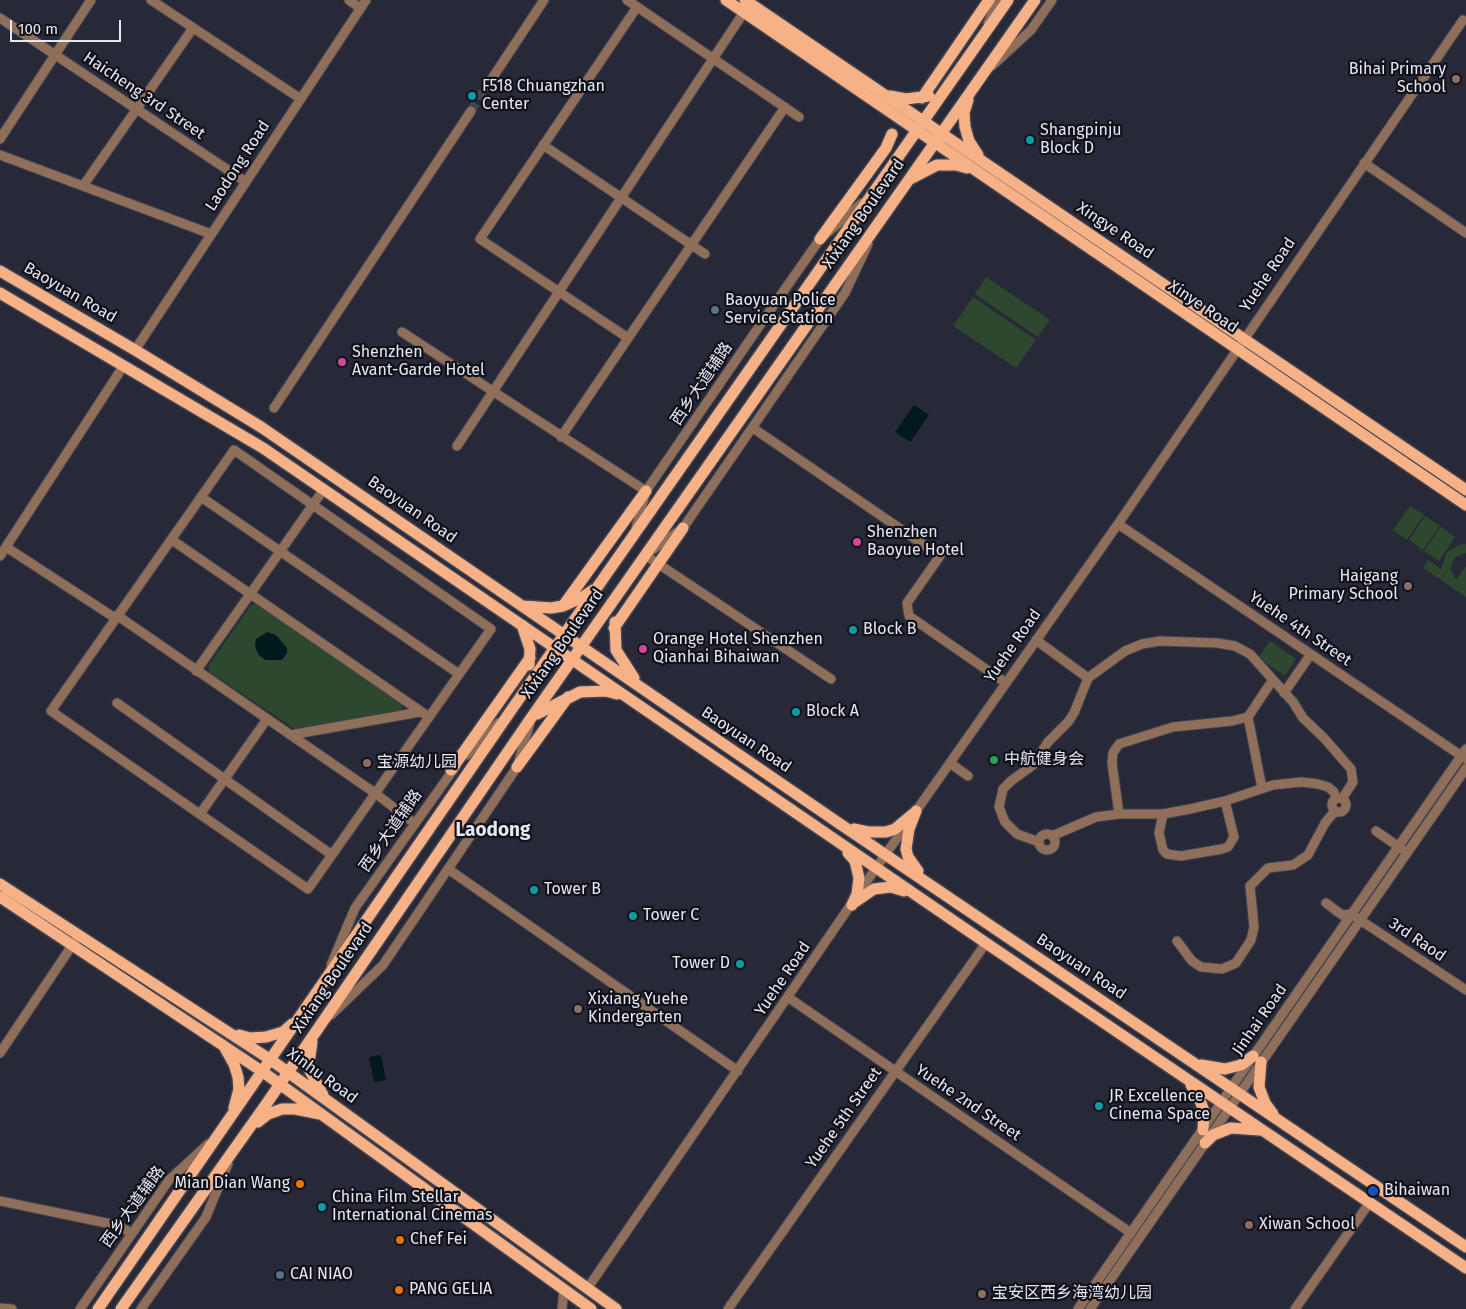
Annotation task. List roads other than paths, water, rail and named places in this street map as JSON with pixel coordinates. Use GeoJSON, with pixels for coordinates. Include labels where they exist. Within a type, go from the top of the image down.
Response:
{"type":"FeatureCollection","features":[{"type":"Feature","properties":{"kind":"main road"},"geometry":{"type":"LineString","coordinates":[[726,0],[877,96],[922,98],[936,93],[955,78]]}},
{"type":"Feature","properties":{"kind":"main road"},"geometry":{"type":"LineString","coordinates":[[745,0],[920,127]]}},
{"type":"Feature","properties":{"kind":"main road"},"geometry":{"type":"LineString","coordinates":[[922,98],[989,0]]}},
{"type":"Feature","properties":{"kind":"main road","name":"Xixiang Boulevard"},"geometry":{"type":"LineString","coordinates":[[98,1309],[272,1060],[512,708],[874,194],[1008,0]]}},
{"type":"Feature","properties":{"kind":"main road","name":"Xixiang Boulevard"},"geometry":{"type":"LineString","coordinates":[[121,1309],[281,1084],[531,718],[904,184],[938,139],[1035,0]]}},
{"type":"Feature","properties":{"kind":"main road"},"geometry":{"type":"LineString","coordinates":[[972,90],[964,113],[965,127],[972,147],[985,162]]}},
{"type":"Feature","properties":{"kind":"main road"},"geometry":{"type":"LineString","coordinates":[[877,96],[892,134],[894,151],[885,178]]}},
{"type":"Feature","properties":{"kind":"main road","name":"Xingye Road"},"geometry":{"type":"LineString","coordinates":[[920,127],[938,139],[985,162],[1243,338],[1465,486]]}},
{"type":"Feature","properties":{"kind":"main road"},"geometry":{"type":"LineString","coordinates":[[820,239],[886,148],[892,134]]}},
{"type":"Feature","properties":{"kind":"main road","name":"Xinye Road"},"geometry":{"type":"LineString","coordinates":[[938,139],[977,172],[1466,506]]}},
{"type":"Feature","properties":{"kind":"main road"},"geometry":{"type":"LineString","coordinates":[[904,184],[919,173],[938,165],[956,165],[977,172]]}},
{"type":"Feature","properties":{"kind":"main road","name":"Baoyuan Road"},"geometry":{"type":"LineString","coordinates":[[0,271],[261,427],[840,824],[1466,1248]]}},
{"type":"Feature","properties":{"kind":"main road","name":"Baoyuan Road"},"geometry":{"type":"LineString","coordinates":[[0,293],[256,444],[324,489],[986,944],[1184,1076],[1465,1268]]}},
{"type":"Feature","properties":{"kind":"main road"},"geometry":{"type":"LineString","coordinates":[[563,606],[646,491]]}},
{"type":"Feature","properties":{"kind":"main road"},"geometry":{"type":"LineString","coordinates":[[614,628],[683,528]]}},
{"type":"Feature","properties":{"kind":"main road"},"geometry":{"type":"LineString","coordinates":[[521,606],[551,608],[563,606],[581,598],[604,578]]}},
{"type":"Feature","properties":{"kind":"main road"},"geometry":{"type":"LineString","coordinates":[[624,586],[614,628],[616,650],[622,662],[645,691]]}},
{"type":"Feature","properties":{"kind":"main road"},"geometry":{"type":"LineString","coordinates":[[494,606],[501,608],[506,605],[508,600],[504,594]]}},
{"type":"Feature","properties":{"kind":"main road"},"geometry":{"type":"LineString","coordinates":[[512,708],[525,678],[530,658],[528,642],[522,626]]}},
{"type":"Feature","properties":{"kind":"main road"},"geometry":{"type":"LineString","coordinates":[[451,770],[530,658]]}},
{"type":"Feature","properties":{"kind":"main road"},"geometry":{"type":"LineString","coordinates":[[531,718],[568,696],[580,692],[606,692],[637,704]]}},
{"type":"Feature","properties":{"kind":"main road"},"geometry":{"type":"LineString","coordinates":[[517,767],[568,696]]}},
{"type":"Feature","properties":{"kind":"main road"},"geometry":{"type":"LineString","coordinates":[[840,824],[868,832],[886,832],[895,829],[916,811]]}},
{"type":"Feature","properties":{"kind":"main road"},"geometry":{"type":"LineString","coordinates":[[916,811],[909,829],[906,849],[912,864],[934,886]]}},
{"type":"Feature","properties":{"kind":"main road"},"geometry":{"type":"LineString","coordinates":[[826,834],[846,852],[858,868],[859,885],[852,905]]}},
{"type":"Feature","properties":{"kind":"main road","name":"Xinhu Road"},"geometry":{"type":"LineString","coordinates":[[0,884],[76,940],[325,1115],[591,1309]]}},
{"type":"Feature","properties":{"kind":"main road"},"geometry":{"type":"LineString","coordinates":[[852,905],[867,892],[882,887],[901,890],[916,896]]}},
{"type":"Feature","properties":{"kind":"main road","name":"Xinhu Road"},"geometry":{"type":"LineString","coordinates":[[0,896],[228,1031],[272,1060],[616,1309]]}},
{"type":"Feature","properties":{"kind":"main road"},"geometry":{"type":"LineString","coordinates":[[228,1031],[250,1038],[266,1037],[283,1032],[301,1017]]}},
{"type":"Feature","properties":{"kind":"main road"},"geometry":{"type":"LineString","coordinates":[[316,1032],[309,1063],[310,1071],[316,1084],[331,1103]]}},
{"type":"Feature","properties":{"kind":"main road"},"geometry":{"type":"LineString","coordinates":[[223,1044],[234,1064],[238,1081],[237,1099],[230,1120]]}},
{"type":"Feature","properties":{"kind":"main road"},"geometry":{"type":"LineString","coordinates":[[1187,1058],[1203,1066],[1225,1069],[1257,1059],[1258,1080],[1262,1096],[1269,1110],[1279,1121]]}},
{"type":"Feature","properties":{"kind":"main road"},"geometry":{"type":"LineString","coordinates":[[1184,1076],[1195,1089],[1202,1102],[1205,1117],[1202,1130]]}},
{"type":"Feature","properties":{"kind":"main road"},"geometry":{"type":"LineString","coordinates":[[249,1129],[268,1114],[282,1109],[295,1109],[325,1115]]}},
{"type":"Feature","properties":{"kind":"main road"},"geometry":{"type":"LineString","coordinates":[[1205,1143],[1219,1132],[1231,1128],[1247,1128],[1266,1132]]}},
{"type":"Feature","properties":{"kind":"street"},"geometry":{"type":"LineString","coordinates":[[0,139],[91,0]]}},
{"type":"Feature","properties":{"kind":"street"},"geometry":{"type":"LineString","coordinates":[[151,0],[164,3],[193,28],[301,99]]}},
{"type":"Feature","properties":{"kind":"street"},"geometry":{"type":"LineString","coordinates":[[349,0],[363,4]]}},
{"type":"Feature","properties":{"kind":"street"},"geometry":{"type":"LineString","coordinates":[[487,86],[544,0]]}},
{"type":"Feature","properties":{"kind":"street"},"geometry":{"type":"LineString","coordinates":[[627,0],[799,117]]}},
{"type":"Feature","properties":{"kind":"street"},"geometry":{"type":"LineString","coordinates":[[981,38],[998,0]]}},
{"type":"Feature","properties":{"kind":"street"},"geometry":{"type":"LineString","coordinates":[[982,75],[1030,30],[1052,0]]}},
{"type":"Feature","properties":{"kind":"street","name":"Laodong Road"},"geometry":{"type":"LineString","coordinates":[[135,350],[363,4]]}},
{"type":"Feature","properties":{"kind":"street"},"geometry":{"type":"LineString","coordinates":[[628,338],[480,239],[637,7]]}},
{"type":"Feature","properties":{"kind":"street"},"geometry":{"type":"LineString","coordinates":[[457,446],[744,12]]}},
{"type":"Feature","properties":{"kind":"street","name":"Haicheng 3rd Street"},"geometry":{"type":"LineString","coordinates":[[0,18],[246,182]]}},
{"type":"Feature","properties":{"kind":"street","name":"Yuehe Road"},"geometry":{"type":"LineString","coordinates":[[587,1289],[789,998],[876,868],[1118,524],[1243,338],[1463,20]]}},
{"type":"Feature","properties":{"kind":"street"},"geometry":{"type":"LineString","coordinates":[[83,186],[193,28]]}},
{"type":"Feature","properties":{"kind":"street"},"geometry":{"type":"LineString","coordinates":[[561,437],[785,107]]}},
{"type":"Feature","properties":{"kind":"street"},"geometry":{"type":"LineString","coordinates":[[274,408],[471,111]]}},
{"type":"Feature","properties":{"kind":"street"},"geometry":{"type":"LineString","coordinates":[[543,145],[705,254]]}},
{"type":"Feature","properties":{"kind":"street"},"geometry":{"type":"LineString","coordinates":[[0,155],[211,234]]}},
{"type":"Feature","properties":{"kind":"street"},"geometry":{"type":"LineString","coordinates":[[1364,163],[1466,233]]}},
{"type":"Feature","properties":{"kind":"street","name":"西乡大道辅路"},"geometry":{"type":"LineString","coordinates":[[634,536],[646,491],[820,239],[874,194]]}},
{"type":"Feature","properties":{"kind":"street"},"geometry":{"type":"LineString","coordinates":[[831,679],[645,555],[683,528],[844,293],[879,222]]}},
{"type":"Feature","properties":{"kind":"street"},"geometry":{"type":"LineString","coordinates":[[402,332],[646,491]]}},
{"type":"Feature","properties":{"kind":"street"},"geometry":{"type":"LineString","coordinates":[[0,556],[124,365]]}},
{"type":"Feature","properties":{"kind":"street"},"geometry":{"type":"LineString","coordinates":[[753,428],[940,556],[908,603],[910,616],[1006,683]]}},
{"type":"Feature","properties":{"kind":"street"},"geometry":{"type":"LineString","coordinates":[[234,450],[313,505],[491,629],[308,890],[51,711],[234,450]]}},
{"type":"Feature","properties":{"kind":"street"},"geometry":{"type":"LineString","coordinates":[[196,671],[324,489]]}},
{"type":"Feature","properties":{"kind":"street"},"geometry":{"type":"LineString","coordinates":[[201,498],[459,674]]}},
{"type":"Feature","properties":{"kind":"street","name":"Yuehe 4th Street"},"geometry":{"type":"LineString","coordinates":[[1118,524],[1464,755]]}},
{"type":"Feature","properties":{"kind":"street"},"geometry":{"type":"LineString","coordinates":[[172,540],[429,718]]}},
{"type":"Feature","properties":{"kind":"street"},"geometry":{"type":"LineString","coordinates":[[6,547],[112,616],[118,616],[375,793],[414,824]]}},
{"type":"Feature","properties":{"kind":"street"},"geometry":{"type":"LineString","coordinates":[[1036,640],[1088,678]]}},
{"type":"Feature","properties":{"kind":"street"},"geometry":{"type":"LineString","coordinates":[[1052,836],[1054,844],[1050,849],[1043,849],[1039,842],[1017,834],[1010,829],[1001,815],[1001,797],[1004,789],[1011,781],[1033,765],[1048,742],[1068,722],[1074,713],[1088,678],[1110,660],[1142,644],[1183,641],[1217,643],[1243,650],[1284,693],[1303,718],[1324,738],[1351,770],[1353,782],[1339,799]]}},
{"type":"Feature","properties":{"kind":"street"},"geometry":{"type":"LineString","coordinates":[[1284,693],[1311,654]]}},
{"type":"Feature","properties":{"kind":"street"},"geometry":{"type":"LineString","coordinates":[[1119,814],[1112,763],[1113,753],[1119,744],[1173,727],[1232,721],[1248,717],[1272,681]]}},
{"type":"Feature","properties":{"kind":"street"},"geometry":{"type":"LineString","coordinates":[[117,703],[332,856]]}},
{"type":"Feature","properties":{"kind":"street","name":"西乡大道辅路"},"geometry":{"type":"LineString","coordinates":[[320,988],[355,908],[451,770],[512,708]]}},
{"type":"Feature","properties":{"kind":"street"},"geometry":{"type":"LineString","coordinates":[[290,735],[420,712]]}},
{"type":"Feature","properties":{"kind":"street"},"geometry":{"type":"LineString","coordinates":[[1248,717],[1262,788]]}},
{"type":"Feature","properties":{"kind":"street"},"geometry":{"type":"LineString","coordinates":[[316,1032],[382,964],[448,869],[517,767],[531,718]]}},
{"type":"Feature","properties":{"kind":"street"},"geometry":{"type":"LineString","coordinates":[[200,814],[267,719]]}},
{"type":"Feature","properties":{"kind":"street","name":"Jinhai Road"},"geometry":{"type":"LineString","coordinates":[[1078,1309],[1202,1130],[1235,1091],[1398,846],[1464,755]]}},
{"type":"Feature","properties":{"kind":"street"},"geometry":{"type":"LineString","coordinates":[[950,763],[968,776]]}},
{"type":"Feature","properties":{"kind":"street","name":"Jinhai Road"},"geometry":{"type":"LineString","coordinates":[[1257,1059],[1360,920],[1466,768]]}},
{"type":"Feature","properties":{"kind":"street"},"geometry":{"type":"LineString","coordinates":[[1039,842],[1042,835],[1052,836],[1096,817],[1119,814],[1163,814],[1225,801],[1262,788],[1301,782],[1328,787],[1334,792],[1345,808],[1342,812],[1335,811],[1320,832],[1308,855],[1293,865],[1268,868],[1250,886],[1254,927],[1251,940],[1236,963],[1222,969],[1201,967],[1192,961],[1177,941]]}},
{"type":"Feature","properties":{"kind":"street"},"geometry":{"type":"LineString","coordinates":[[1163,814],[1159,834],[1163,850],[1167,854],[1181,856],[1222,849],[1228,847],[1234,837],[1225,801]]}},
{"type":"Feature","properties":{"kind":"street"},"geometry":{"type":"LineString","coordinates":[[1376,831],[1406,852]]}},
{"type":"Feature","properties":{"kind":"street"},"geometry":{"type":"LineString","coordinates":[[448,869],[738,1072]]}},
{"type":"Feature","properties":{"kind":"street","name":"3rd Raod"},"geometry":{"type":"LineString","coordinates":[[1326,903],[1342,915],[1352,914],[1466,990]]}},
{"type":"Feature","properties":{"kind":"street"},"geometry":{"type":"LineString","coordinates":[[0,1053],[76,940]]}},
{"type":"Feature","properties":{"kind":"street","name":"Yuehe 5th Street"},"geometry":{"type":"LineString","coordinates":[[728,1309],[986,944]]}},
{"type":"Feature","properties":{"kind":"street","name":"Yuehe 2nd Street"},"geometry":{"type":"LineString","coordinates":[[789,998],[1131,1232]]}},
{"type":"Feature","properties":{"kind":"street","name":"Jinhai Road"},"geometry":{"type":"LineString","coordinates":[[1090,1309],[1205,1143],[1225,1105]]}},
{"type":"Feature","properties":{"kind":"street","name":"西乡大道辅路"},"geometry":{"type":"LineString","coordinates":[[80,1309],[169,1180],[221,1132]]}},
{"type":"Feature","properties":{"kind":"street"},"geometry":{"type":"LineString","coordinates":[[141,1309],[206,1217],[233,1151]]}},
{"type":"Feature","properties":{"kind":"street"},"geometry":{"type":"LineString","coordinates":[[0,1202],[116,1225],[132,1233]]}},
{"type":"Feature","properties":{"kind":"street"},"geometry":{"type":"LineString","coordinates":[[1295,1309],[1370,1202]]}},
{"type":"Feature","properties":{"kind":"street"},"geometry":{"type":"LineString","coordinates":[[562,1309],[564,1289]]}},
{"type":"Feature","properties":{"kind":"street"},"geometry":{"type":"LineString","coordinates":[[0,1308],[12,1309]]}},
{"type":"Feature","properties":{"kind":"tunnel"},"geometry":{"type":"LineString","coordinates":[[471,111],[487,86]]}},
{"type":"Feature","properties":{"kind":"place","name":"Bihai Primary School"},"geometry":{"type":"Point","coordinates":[1456,79]}},
{"type":"Feature","properties":{"kind":"place","name":"F518 Chuangzhan Center"},"geometry":{"type":"Point","coordinates":[472,96]}},
{"type":"Feature","properties":{"kind":"place","name":"Shangpinju Block D"},"geometry":{"type":"Point","coordinates":[1030,140]}},
{"type":"Feature","properties":{"kind":"place","name":"Baoyuan Police Service Station"},"geometry":{"type":"Point","coordinates":[715,310]}},
{"type":"Feature","properties":{"kind":"place","name":"Shenzhen Avant-Garde Hotel"},"geometry":{"type":"Point","coordinates":[342,362]}},
{"type":"Feature","properties":{"kind":"place","name":"Shenzhen Baoyue Hotel"},"geometry":{"type":"Point","coordinates":[857,542]}},
{"type":"Feature","properties":{"kind":"place","name":"Haigang Primary School"},"geometry":{"type":"Point","coordinates":[1408,586]}},
{"type":"Feature","properties":{"kind":"place","name":"Block B"},"geometry":{"type":"Point","coordinates":[853,630]}},
{"type":"Feature","properties":{"kind":"place","name":"Orange Hotel Shenzhen Qianhai Bihaiwan"},"geometry":{"type":"Point","coordinates":[643,649]}},
{"type":"Feature","properties":{"kind":"place","name":"Block A"},"geometry":{"type":"Point","coordinates":[796,712]}},
{"type":"Feature","properties":{"kind":"place","name":"中航健身会"},"geometry":{"type":"Point","coordinates":[994,760]}},
{"type":"Feature","properties":{"kind":"place","name":"宝源幼儿园"},"geometry":{"type":"Point","coordinates":[367,763]}},
{"type":"Feature","properties":{"kind":"place","name":"Tower B"},"geometry":{"type":"Point","coordinates":[534,890]}},
{"type":"Feature","properties":{"kind":"place","name":"Tower C"},"geometry":{"type":"Point","coordinates":[633,916]}},
{"type":"Feature","properties":{"kind":"place","name":"Tower D"},"geometry":{"type":"Point","coordinates":[740,964]}},
{"type":"Feature","properties":{"kind":"place","name":"Xixiang Yuehe Kindergarten"},"geometry":{"type":"Point","coordinates":[578,1009]}},
{"type":"Feature","properties":{"kind":"place","name":"JR Excellence Cinema Space"},"geometry":{"type":"Point","coordinates":[1099,1106]}},
{"type":"Feature","properties":{"kind":"place","name":"Mian Dian Wang"},"geometry":{"type":"Point","coordinates":[300,1184]}},
{"type":"Feature","properties":{"kind":"place","name":"Bihaiwan"},"geometry":{"type":"Point","coordinates":[1373,1191]}},
{"type":"Feature","properties":{"kind":"place","name":"China Film Stellar International Cinemas"},"geometry":{"type":"Point","coordinates":[322,1207]}},
{"type":"Feature","properties":{"kind":"place","name":"Xiwan School"},"geometry":{"type":"Point","coordinates":[1249,1225]}},
{"type":"Feature","properties":{"kind":"place","name":"Chef Fei"},"geometry":{"type":"Point","coordinates":[400,1240]}},
{"type":"Feature","properties":{"kind":"place","name":"CAI NIAO"},"geometry":{"type":"Point","coordinates":[280,1275]}},
{"type":"Feature","properties":{"kind":"place","name":"PANG GELIA"},"geometry":{"type":"Point","coordinates":[399,1290]}},
{"type":"Feature","properties":{"kind":"place","name":"宝安区西乡海湾幼儿园"},"geometry":{"type":"Point","coordinates":[982,1294]}},
{"type":"Feature","properties":{"kind":"district","name":"Laodong"},"geometry":{"type":"Point","coordinates":[493,831]}}]}
